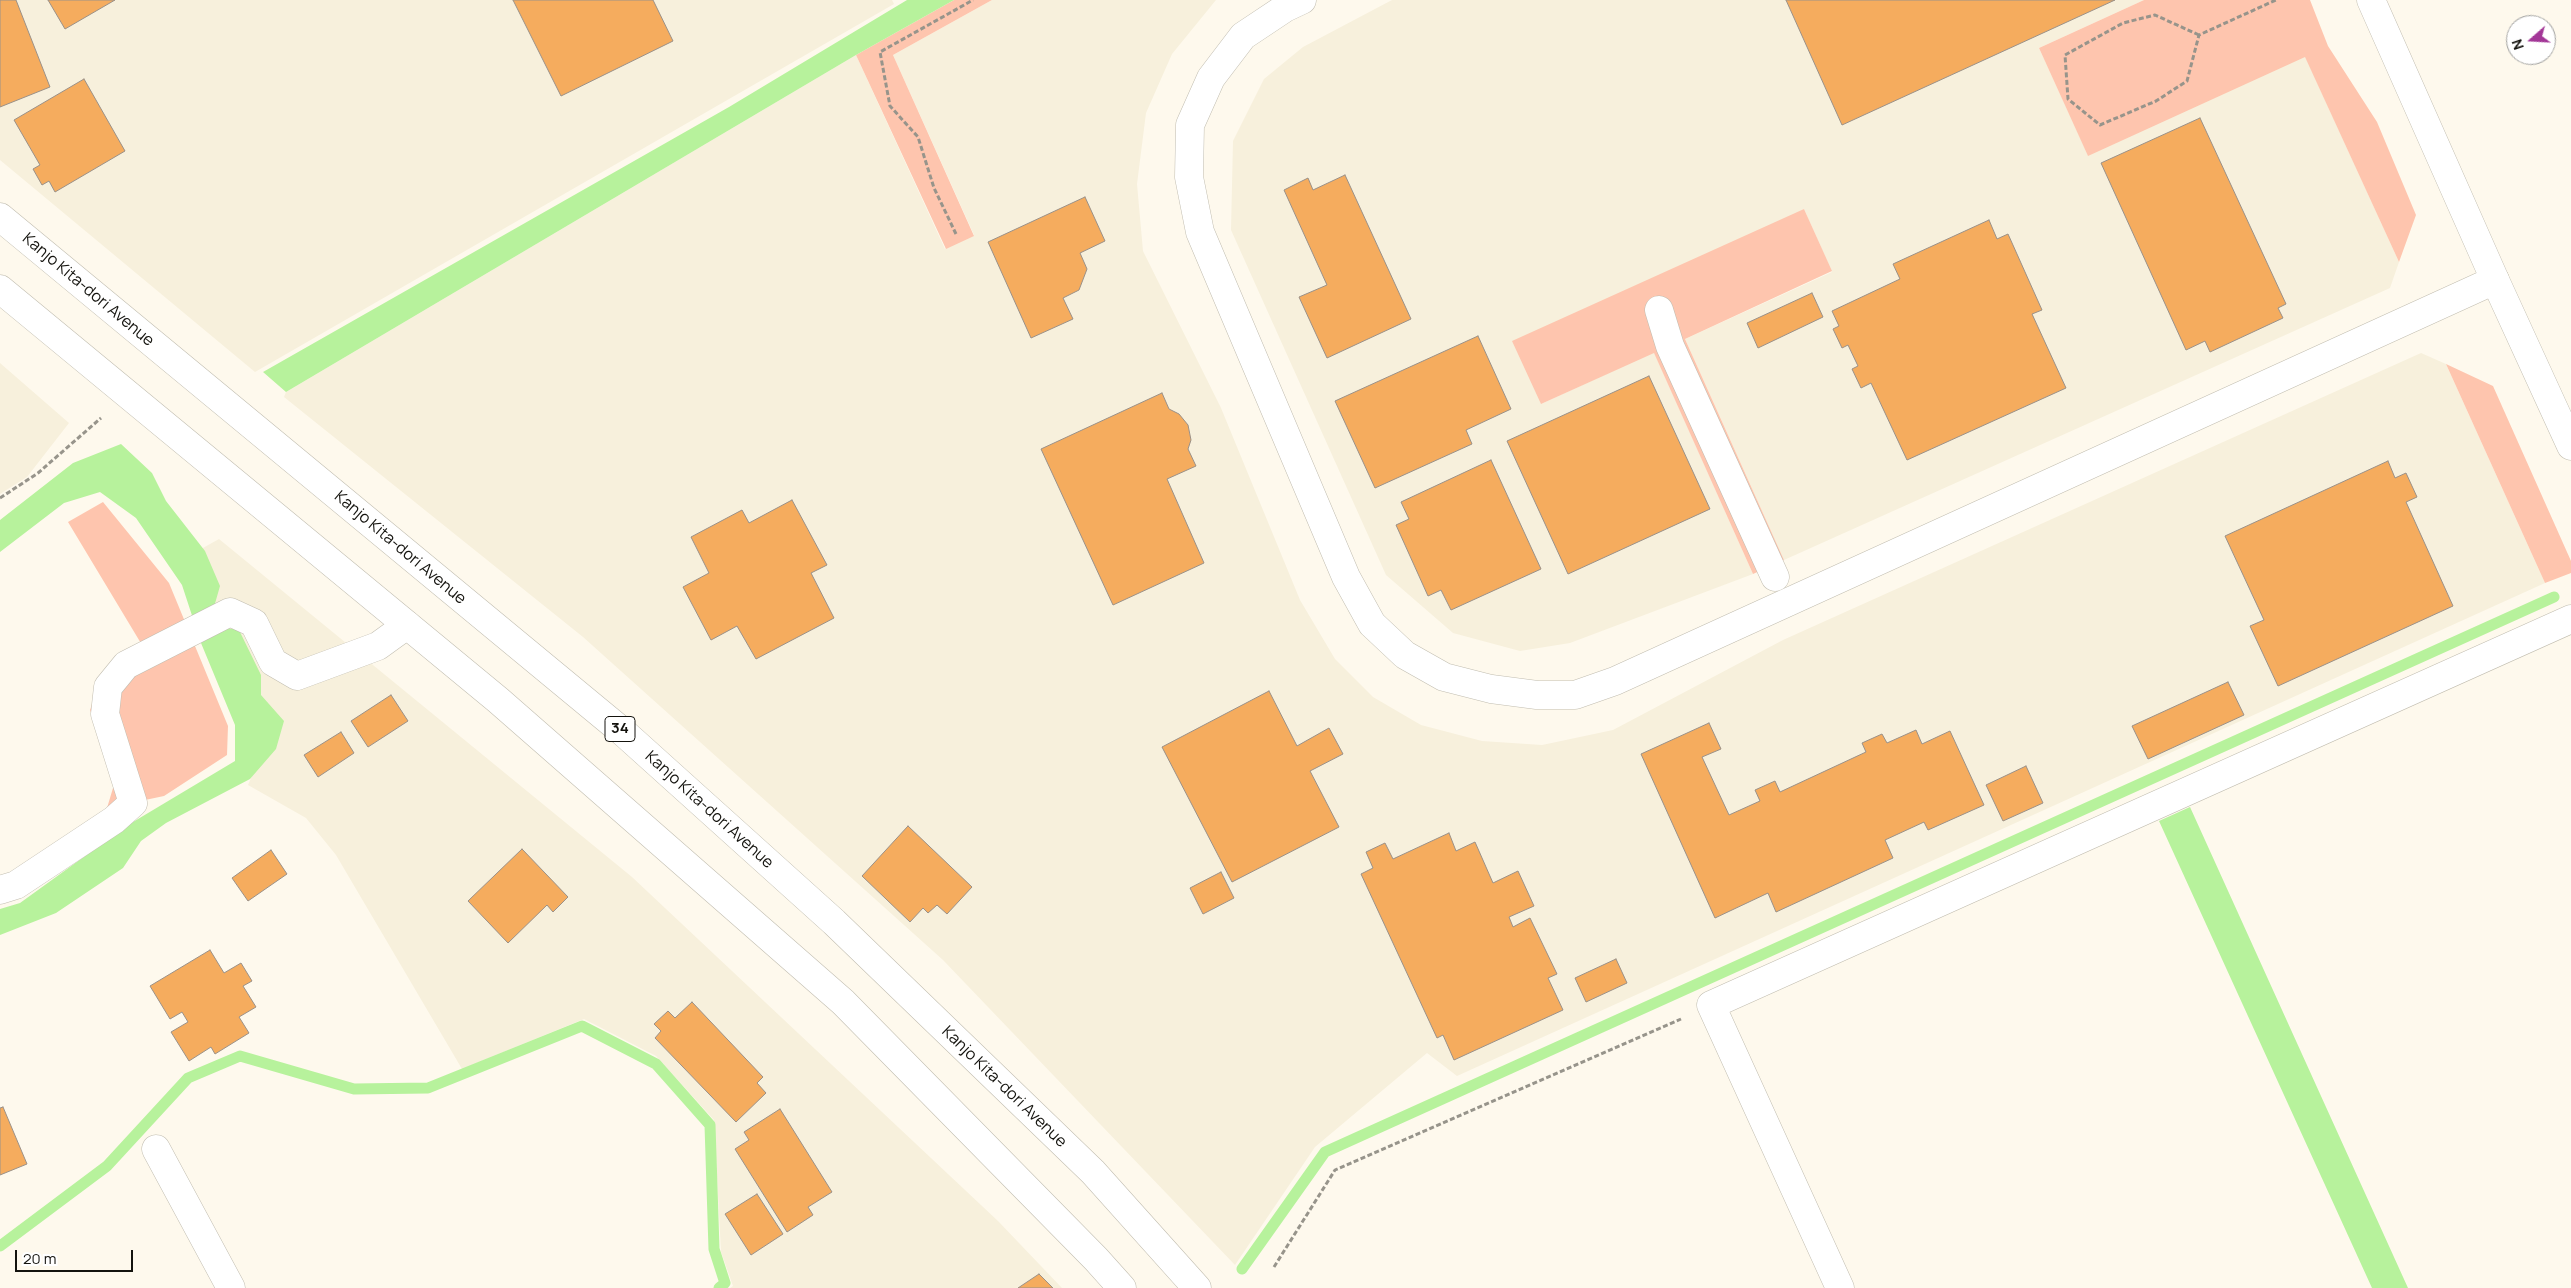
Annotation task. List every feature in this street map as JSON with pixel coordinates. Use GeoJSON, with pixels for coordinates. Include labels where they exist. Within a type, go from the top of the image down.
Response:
{"type":"FeatureCollection","features":[{"type":"Feature","properties":{"kind":"main road"},"geometry":{"type":"LineString","coordinates":[[1302,0],[1285,8],[1243,36],[1211,78],[1190,125],[1188,177],[1200,232],[1346,577],[1372,624],[1405,655],[1444,678],[1491,689],[1537,695],[1575,695],[1615,681],[2495,280]]}},
{"type":"Feature","properties":{"kind":"main road"},"geometry":{"type":"LineString","coordinates":[[2371,0],[2571,446]]}},
{"type":"Feature","properties":{"kind":"main road","name":"Kanjo Kita-dori Avenue"},"geometry":{"type":"LineString","coordinates":[[0,217],[623,732],[834,922],[1078,1158],[1197,1288]]}},
{"type":"Feature","properties":{"kind":"main road"},"geometry":{"type":"LineString","coordinates":[[0,289],[498,700],[843,1002],[1096,1259],[1122,1288]]}},
{"type":"Feature","properties":{"kind":"main road"},"geometry":{"type":"LineString","coordinates":[[1659,310],[1670,346],[1775,577]]}},
{"type":"Feature","properties":{"kind":"main road"},"geometry":{"type":"LineString","coordinates":[[0,890],[16,885],[114,820],[133,803],[104,714],[108,687],[126,665],[230,612],[254,623],[273,662],[297,676],[378,646],[407,625]]}},
{"type":"Feature","properties":{"kind":"main road"},"geometry":{"type":"LineString","coordinates":[[1840,1288],[1711,1005],[2571,619]]}},
{"type":"Feature","properties":{"kind":"main road"},"geometry":{"type":"LineString","coordinates":[[156,1149],[230,1288]]}},
{"type":"Feature","properties":{"kind":"path"},"geometry":{"type":"LineString","coordinates":[[956,234],[934,188],[918,137],[890,106],[880,52],[974,0]]}},
{"type":"Feature","properties":{"kind":"path"},"geometry":{"type":"LineString","coordinates":[[2199,35],[2187,82],[2156,101],[2100,126],[2068,99],[2065,55],[2123,23],[2155,15],[2199,35],[2276,0]]}},
{"type":"Feature","properties":{"kind":"path"},"geometry":{"type":"LineString","coordinates":[[0,498],[38,473],[126,393]]}},
{"type":"Feature","properties":{"kind":"path"},"geometry":{"type":"LineString","coordinates":[[1274,1267],[1335,1170],[1711,1005]]}},
{"type":"Feature","properties":{"kind":"shaded area"},"geometry":{"type":"Polygon","coordinates":[[[0,0],[892,0],[894,4],[255,372],[0,160],[0,0]]]}},
{"type":"Feature","properties":{"kind":"shaded area"},"geometry":{"type":"Polygon","coordinates":[[[907,0],[954,0],[856,55],[286,392],[263,372],[729,107],[907,0]]]}},
{"type":"Feature","properties":{"kind":"shaded area"},"geometry":{"type":"Polygon","coordinates":[[[954,0],[992,0],[893,55],[974,236],[946,249],[856,55],[954,0]]]}},
{"type":"Feature","properties":{"kind":"shaded area"},"geometry":{"type":"Polygon","coordinates":[[[992,0],[1216,0],[1172,54],[1146,113],[1137,184],[1143,251],[1221,408],[1300,600],[1335,659],[1373,697],[1421,725],[1482,741],[1542,745],[1613,730],[1783,640],[2421,353],[2446,364],[2545,583],[1457,1076],[1427,1053],[1315,1147],[1235,1265],[943,960],[583,637],[284,397],[286,392],[856,55],[945,249],[974,235],[893,55],[992,0]]]}},
{"type":"Feature","properties":{"kind":"shaded area"},"geometry":{"type":"Polygon","coordinates":[[[1392,0],[2144,0],[2039,48],[2088,155],[2305,56],[2399,262],[2390,288],[1784,560],[1685,339],[1832,272],[1804,209],[1541,404],[1654,352],[1753,574],[1570,643],[1520,651],[1453,633],[1386,575],[1231,230],[1233,141],[1264,79],[1303,47],[1392,0]]]}},
{"type":"Feature","properties":{"kind":"shaded area"},"geometry":{"type":"Polygon","coordinates":[[[2144,0],[2310,0],[2328,46],[2377,122],[2416,215],[2399,262],[2305,57],[2088,156],[2039,48],[2144,0]]]}},
{"type":"Feature","properties":{"kind":"shaded area"},"geometry":{"type":"Polygon","coordinates":[[[1804,209],[1832,271],[1685,339],[1784,560],[1753,574],[1654,353],[1541,404],[1512,341],[1804,209]]]}},
{"type":"Feature","properties":{"kind":"shaded area"},"geometry":{"type":"Polygon","coordinates":[[[0,363],[69,423],[27,477],[0,494],[0,363]]]}},
{"type":"Feature","properties":{"kind":"shaded area"},"geometry":{"type":"Polygon","coordinates":[[[2446,364],[2493,386],[2571,561],[2571,573],[2545,583],[2446,364]]]}},
{"type":"Feature","properties":{"kind":"shaded area"},"geometry":{"type":"Polygon","coordinates":[[[121,444],[152,473],[166,501],[205,551],[220,586],[214,607],[220,627],[239,630],[261,675],[261,695],[284,721],[276,749],[250,779],[166,823],[141,841],[123,868],[56,913],[0,935],[0,909],[20,903],[128,825],[235,761],[235,725],[201,643],[182,585],[136,518],[100,492],[64,503],[0,552],[0,520],[73,463],[121,444]]]}},
{"type":"Feature","properties":{"kind":"shaded area"},"geometry":{"type":"Polygon","coordinates":[[[103,502],[169,583],[228,726],[227,755],[164,796],[107,808],[116,778],[90,710],[103,672],[142,645],[68,522],[103,502]]]}},
{"type":"Feature","properties":{"kind":"shaded area"},"geometry":{"type":"Polygon","coordinates":[[[219,539],[632,877],[998,1221],[1062,1288],[730,1288],[733,1286],[721,1252],[714,1120],[656,1056],[584,1019],[462,1069],[336,855],[306,818],[248,785],[264,748],[185,558],[219,539]]]}},
{"type":"Feature","properties":{"kind":"shaded area"},"geometry":{"type":"Polygon","coordinates":[[[2190,807],[2408,1288],[2372,1288],[2159,821],[2190,807]]]}},
{"type":"Feature","properties":{"kind":"building"},"geometry":{"type":"Polygon","coordinates":[[[0,0],[16,0],[50,87],[0,107],[0,0]]]}},
{"type":"Feature","properties":{"kind":"building"},"geometry":{"type":"Polygon","coordinates":[[[48,0],[115,0],[65,29],[48,0]]]}},
{"type":"Feature","properties":{"kind":"building"},"geometry":{"type":"Polygon","coordinates":[[[513,0],[653,0],[673,41],[561,96],[513,0]]]}},
{"type":"Feature","properties":{"kind":"building"},"geometry":{"type":"Polygon","coordinates":[[[1786,0],[2115,0],[1842,125],[1786,0]]]}},
{"type":"Feature","properties":{"kind":"building"},"geometry":{"type":"Polygon","coordinates":[[[84,79],[125,151],[55,192],[49,181],[42,185],[33,169],[40,165],[14,120],[84,79]]]}},
{"type":"Feature","properties":{"kind":"building"},"geometry":{"type":"Polygon","coordinates":[[[2200,118],[2286,304],[2278,308],[2283,318],[2210,352],[2205,341],[2186,350],[2101,163],[2200,118]]]}},
{"type":"Feature","properties":{"kind":"building"},"geometry":{"type":"Polygon","coordinates":[[[1345,175],[1411,319],[1327,358],[1299,297],[1327,285],[1284,190],[1308,178],[1313,190],[1345,175]]]}},
{"type":"Feature","properties":{"kind":"building"},"geometry":{"type":"Polygon","coordinates":[[[1085,197],[1105,241],[1080,253],[1087,269],[1079,290],[1063,298],[1073,319],[1031,338],[988,242],[1085,197]]]}},
{"type":"Feature","properties":{"kind":"building"},"geometry":{"type":"Polygon","coordinates":[[[1989,220],[1997,239],[2008,234],[2042,310],[2032,314],[2066,388],[1907,460],[1871,383],[1861,388],[1852,369],[1858,366],[1848,345],[1842,348],[1833,329],[1839,326],[1832,311],[1900,279],[1893,264],[1989,220]]]}},
{"type":"Feature","properties":{"kind":"building"},"geometry":{"type":"Polygon","coordinates":[[[1812,293],[1823,317],[1758,348],[1747,323],[1812,293]]]}},
{"type":"Feature","properties":{"kind":"building"},"geometry":{"type":"Polygon","coordinates":[[[1478,336],[1511,409],[1466,430],[1472,444],[1375,488],[1335,401],[1478,336]]]}},
{"type":"Feature","properties":{"kind":"building"},"geometry":{"type":"Polygon","coordinates":[[[1649,376],[1710,509],[1568,574],[1507,441],[1649,376]]]}},
{"type":"Feature","properties":{"kind":"building"},"geometry":{"type":"Polygon","coordinates":[[[1162,393],[1169,409],[1179,414],[1188,425],[1191,440],[1188,449],[1196,466],[1167,479],[1204,563],[1113,605],[1041,449],[1162,393]]]}},
{"type":"Feature","properties":{"kind":"building"},"geometry":{"type":"Polygon","coordinates":[[[1491,460],[1541,569],[1451,610],[1441,590],[1428,596],[1396,525],[1409,519],[1401,502],[1491,460]]]}},
{"type":"Feature","properties":{"kind":"building"},"geometry":{"type":"Polygon","coordinates":[[[2388,461],[2395,478],[2406,473],[2417,497],[2406,502],[2453,606],[2278,686],[2250,626],[2264,620],[2225,536],[2388,461]]]}},
{"type":"Feature","properties":{"kind":"building"},"geometry":{"type":"Polygon","coordinates":[[[792,500],[827,565],[811,573],[834,618],[756,659],[737,626],[711,640],[683,587],[709,573],[691,537],[742,510],[749,523],[792,500]]]}},
{"type":"Feature","properties":{"kind":"building"},"geometry":{"type":"Polygon","coordinates":[[[2228,682],[2244,715],[2148,759],[2132,726],[2228,682]]]}},
{"type":"Feature","properties":{"kind":"building"},"geometry":{"type":"Polygon","coordinates":[[[1269,691],[1297,746],[1329,728],[1343,754],[1310,771],[1339,827],[1232,882],[1162,747],[1269,691]]]}},
{"type":"Feature","properties":{"kind":"building"},"geometry":{"type":"Polygon","coordinates":[[[391,695],[408,721],[368,747],[351,721],[391,695]]]}},
{"type":"Feature","properties":{"kind":"building"},"geometry":{"type":"Polygon","coordinates":[[[1709,723],[1721,749],[1702,757],[1729,815],[1760,801],[1755,790],[1775,781],[1780,792],[1866,752],[1862,743],[1882,734],[1887,743],[1916,730],[1922,744],[1950,731],[1984,805],[1928,830],[1924,822],[1885,840],[1893,858],[1776,912],[1768,893],[1715,918],[1641,754],[1709,723]]]}},
{"type":"Feature","properties":{"kind":"building"},"geometry":{"type":"Polygon","coordinates":[[[341,732],[354,753],[318,777],[304,755],[341,732]]]}},
{"type":"Feature","properties":{"kind":"building"},"geometry":{"type":"Polygon","coordinates":[[[2026,766],[2043,803],[2003,821],[1986,785],[2026,766]]]}},
{"type":"Feature","properties":{"kind":"building"},"geometry":{"type":"Polygon","coordinates":[[[908,826],[972,887],[947,914],[937,905],[928,913],[923,908],[910,922],[862,876],[908,826]]]}},
{"type":"Feature","properties":{"kind":"building"},"geometry":{"type":"Polygon","coordinates":[[[1449,833],[1456,851],[1475,842],[1493,883],[1518,871],[1534,906],[1509,917],[1513,927],[1530,918],[1557,974],[1548,978],[1563,1010],[1454,1060],[1443,1035],[1437,1038],[1361,874],[1373,868],[1366,852],[1385,843],[1393,859],[1449,833]]]}},
{"type":"Feature","properties":{"kind":"building"},"geometry":{"type":"Polygon","coordinates":[[[522,849],[568,897],[553,912],[547,905],[508,943],[468,901],[522,849]]]}},
{"type":"Feature","properties":{"kind":"building"},"geometry":{"type":"Polygon","coordinates":[[[271,850],[287,874],[248,901],[232,878],[271,850]]]}},
{"type":"Feature","properties":{"kind":"building"},"geometry":{"type":"Polygon","coordinates":[[[1221,872],[1234,898],[1203,914],[1190,888],[1221,872]]]}},
{"type":"Feature","properties":{"kind":"building"},"geometry":{"type":"Polygon","coordinates":[[[210,950],[224,973],[241,963],[252,981],[243,986],[256,1007],[239,1017],[249,1033],[215,1054],[211,1047],[189,1061],[171,1032],[188,1022],[182,1012],[170,1019],[150,986],[210,950]]]}},
{"type":"Feature","properties":{"kind":"building"},"geometry":{"type":"Polygon","coordinates":[[[1616,959],[1627,983],[1586,1002],[1575,978],[1616,959]]]}},
{"type":"Feature","properties":{"kind":"building"},"geometry":{"type":"Polygon","coordinates":[[[692,1002],[763,1077],[757,1083],[766,1093],[736,1122],[655,1038],[661,1031],[654,1024],[668,1011],[675,1018],[692,1002]]]}},
{"type":"Feature","properties":{"kind":"building"},"geometry":{"type":"Polygon","coordinates":[[[3,1107],[27,1164],[0,1175],[0,1108],[3,1107]]]}},
{"type":"Feature","properties":{"kind":"building"},"geometry":{"type":"Polygon","coordinates":[[[780,1109],[832,1192],[808,1207],[813,1215],[787,1232],[735,1149],[749,1140],[744,1132],[780,1109]]]}},
{"type":"Feature","properties":{"kind":"building"},"geometry":{"type":"Polygon","coordinates":[[[757,1194],[783,1234],[751,1255],[725,1214],[757,1194]]]}},
{"type":"Feature","properties":{"kind":"building"},"geometry":{"type":"Polygon","coordinates":[[[1039,1274],[1053,1288],[1018,1288],[1039,1274]]]}},
{"type":"Feature","properties":{"kind":"waterway"},"geometry":{"type":"LineString","coordinates":[[1242,1269],[1325,1152],[2554,597]]}},
{"type":"Feature","properties":{"kind":"waterway"},"geometry":{"type":"LineString","coordinates":[[0,1246],[107,1166],[188,1078],[240,1056],[354,1089],[428,1088],[582,1026],[656,1064],[710,1125],[714,1249],[725,1283],[719,1288]]}}]}
